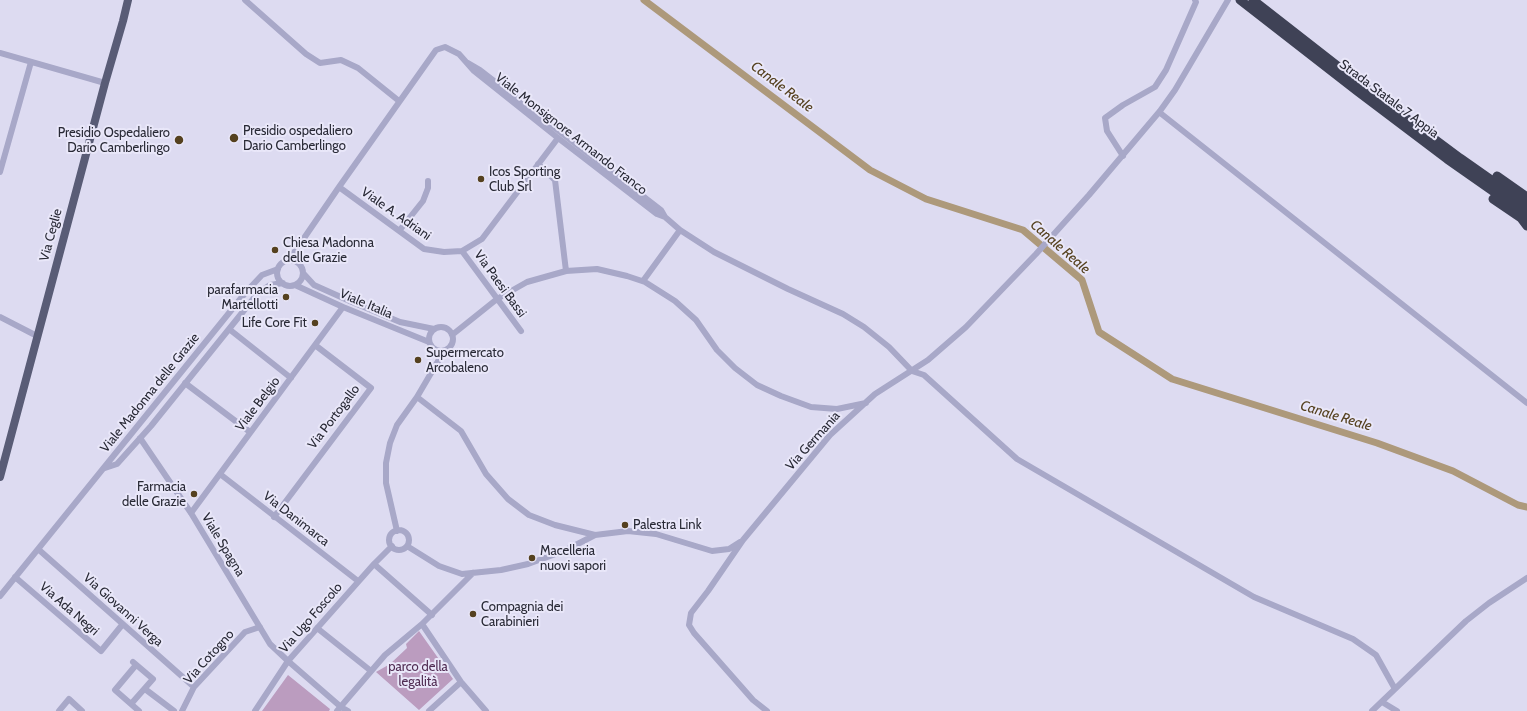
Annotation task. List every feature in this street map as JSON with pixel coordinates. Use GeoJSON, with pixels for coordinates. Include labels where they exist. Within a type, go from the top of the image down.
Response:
{"type":"FeatureCollection","features":[{"type":"Feature","properties":{"kind":"highway","name":"Strada Statale 7 Appia"},"geometry":{"type":"LineString","coordinates":[[1240,0],[1447,159],[1527,215]]}},
{"type":"Feature","properties":{"kind":"highway","name":"Strada Statale 7 Appia"},"geometry":{"type":"LineString","coordinates":[[1253,0],[1362,85],[1460,158],[1527,205]]}},
{"type":"Feature","properties":{"kind":"highway"},"geometry":{"type":"LineString","coordinates":[[1460,158],[1491,172],[1527,197]]}},
{"type":"Feature","properties":{"kind":"highway"},"geometry":{"type":"LineString","coordinates":[[1447,159],[1471,183],[1521,218],[1527,226]]}},
{"type":"Feature","properties":{"kind":"main road","name":"Via Ceglie"},"geometry":{"type":"LineString","coordinates":[[0,477],[128,0]]}},
{"type":"Feature","properties":{"kind":"street"},"geometry":{"type":"LineString","coordinates":[[246,0],[306,54],[320,63],[341,60],[358,68],[399,101]]}},
{"type":"Feature","properties":{"kind":"street"},"geometry":{"type":"LineString","coordinates":[[1123,156],[1107,131],[1105,118],[1118,108],[1155,87],[1166,70],[1196,2],[1195,0]]}},
{"type":"Feature","properties":{"kind":"street","name":"Via Germania"},"geometry":{"type":"LineString","coordinates":[[743,540],[826,440],[875,394],[928,360],[966,327],[1052,237],[1123,156],[1159,112],[1175,90],[1228,0]]}},
{"type":"Feature","properties":{"kind":"street","name":"Viale Monsignore Armando Franco"},"geometry":{"type":"LineString","coordinates":[[289,260],[436,50],[445,47],[458,54],[474,71],[558,138],[657,214],[665,217]]}},
{"type":"Feature","properties":{"kind":"street"},"geometry":{"type":"LineString","coordinates":[[0,53],[105,83]]}},
{"type":"Feature","properties":{"kind":"street"},"geometry":{"type":"LineString","coordinates":[[0,172],[31,62]]}},
{"type":"Feature","properties":{"kind":"street","name":"Viale Monsignore Armando Franco"},"geometry":{"type":"LineString","coordinates":[[468,63],[480,70],[661,210],[665,217],[680,230],[714,252],[788,289],[843,314],[864,327],[889,348],[912,371],[924,375],[1017,458],[1254,597],[1353,639],[1376,655],[1395,689]]}},
{"type":"Feature","properties":{"kind":"street"},"geometry":{"type":"LineString","coordinates":[[1159,112],[1527,403]]}},
{"type":"Feature","properties":{"kind":"street"},"geometry":{"type":"LineString","coordinates":[[462,251],[482,238],[558,138]]}},
{"type":"Feature","properties":{"kind":"street"},"geometry":{"type":"LineString","coordinates":[[538,164],[555,180],[566,271]]}},
{"type":"Feature","properties":{"kind":"street"},"geometry":{"type":"LineString","coordinates":[[398,231],[423,200],[428,188],[428,181]]}},
{"type":"Feature","properties":{"kind":"street","name":"Viale A. Adriani"},"geometry":{"type":"LineString","coordinates":[[339,187],[424,250],[444,252],[462,251]]}},
{"type":"Feature","properties":{"kind":"street"},"geometry":{"type":"LineString","coordinates":[[643,282],[680,230]]}},
{"type":"Feature","properties":{"kind":"street","name":"Via Paesi Bassi"},"geometry":{"type":"LineString","coordinates":[[462,251],[521,331]]}},
{"type":"Feature","properties":{"kind":"street"},"geometry":{"type":"LineString","coordinates":[[289,260],[298,262],[303,273],[302,279],[295,285],[287,285],[283,283],[278,276],[278,269],[285,261],[289,260]]}},
{"type":"Feature","properties":{"kind":"street","name":"Viale Madonna delle Grazie"},"geometry":{"type":"LineString","coordinates":[[105,468],[246,292],[262,274],[278,269]]}},
{"type":"Feature","properties":{"kind":"street"},"geometry":{"type":"LineString","coordinates":[[452,335],[497,299],[528,282],[566,271],[597,269],[627,276],[643,282],[675,301],[696,320],[717,350],[735,368],[757,385],[811,407],[837,409],[866,403]]}},
{"type":"Feature","properties":{"kind":"street","name":"Viale Italia"},"geometry":{"type":"LineString","coordinates":[[303,273],[314,285],[352,302],[400,322],[434,329]]}},
{"type":"Feature","properties":{"kind":"street","name":"Viale Madonna delle Grazie"},"geometry":{"type":"LineString","coordinates":[[105,468],[117,464],[140,438],[258,293],[270,285],[283,283]]}},
{"type":"Feature","properties":{"kind":"street","name":"Viale Italia"},"geometry":{"type":"LineString","coordinates":[[295,285],[343,307],[429,342]]}},
{"type":"Feature","properties":{"kind":"street","name":"Viale Belgio"},"geometry":{"type":"LineString","coordinates":[[191,514],[343,307]]}},
{"type":"Feature","properties":{"kind":"street"},"geometry":{"type":"LineString","coordinates":[[0,317],[37,336]]}},
{"type":"Feature","properties":{"kind":"street"},"geometry":{"type":"LineString","coordinates":[[397,531],[386,483],[386,462],[390,443],[397,425],[417,397],[444,351],[451,346],[453,339],[452,335],[446,328],[438,327],[430,334],[429,342],[436,350],[444,351]]}},
{"type":"Feature","properties":{"kind":"street"},"geometry":{"type":"LineString","coordinates":[[229,329],[291,378]]}},
{"type":"Feature","properties":{"kind":"street","name":"Via Portogallo"},"geometry":{"type":"LineString","coordinates":[[274,516],[370,388],[315,345]]}},
{"type":"Feature","properties":{"kind":"street"},"geometry":{"type":"LineString","coordinates":[[185,383],[250,432]]}},
{"type":"Feature","properties":{"kind":"street"},"geometry":{"type":"LineString","coordinates":[[417,397],[461,431],[486,474],[508,499],[529,515],[555,525],[595,535]]}},
{"type":"Feature","properties":{"kind":"street","name":"Viale Spagna"},"geometry":{"type":"LineString","coordinates":[[140,438],[191,514],[270,644],[339,709],[348,711]]}},
{"type":"Feature","properties":{"kind":"street"},"geometry":{"type":"LineString","coordinates":[[0,596],[105,468]]}},
{"type":"Feature","properties":{"kind":"street","name":"Via Danimarca"},"geometry":{"type":"LineString","coordinates":[[220,474],[358,581]]}},
{"type":"Feature","properties":{"kind":"street"},"geometry":{"type":"LineString","coordinates":[[397,531],[405,532],[409,541],[407,546],[398,550],[392,546],[389,539],[391,534],[397,531]]}},
{"type":"Feature","properties":{"kind":"street"},"geometry":{"type":"LineString","coordinates":[[407,546],[439,566],[462,574],[501,570],[528,564],[564,551],[595,535],[628,531],[656,534],[712,551],[729,549],[743,540]]}},
{"type":"Feature","properties":{"kind":"street"},"geometry":{"type":"LineString","coordinates":[[743,540],[691,613],[689,625],[694,633],[753,700],[767,711]]}},
{"type":"Feature","properties":{"kind":"street","name":"Via Ugo Foscolo"},"geometry":{"type":"LineString","coordinates":[[256,711],[288,661],[358,581],[392,546]]}},
{"type":"Feature","properties":{"kind":"street","name":"Via Giovanni Verga"},"geometry":{"type":"LineString","coordinates":[[38,549],[194,687]]}},
{"type":"Feature","properties":{"kind":"street"},"geometry":{"type":"LineString","coordinates":[[374,564],[432,615]]}},
{"type":"Feature","properties":{"kind":"street"},"geometry":{"type":"LineString","coordinates":[[339,709],[385,655],[432,615],[474,573]]}},
{"type":"Feature","properties":{"kind":"street","name":"Via Ada Negri"},"geometry":{"type":"LineString","coordinates":[[15,577],[101,651],[122,624]]}},
{"type":"Feature","properties":{"kind":"street"},"geometry":{"type":"LineString","coordinates":[[1372,711],[1466,621],[1489,603],[1527,578]]}},
{"type":"Feature","properties":{"kind":"street"},"geometry":{"type":"LineString","coordinates":[[422,624],[462,682],[486,711]]}},
{"type":"Feature","properties":{"kind":"street","name":"Via Cotogno"},"geometry":{"type":"LineString","coordinates":[[182,711],[194,687],[246,632],[260,627]]}},
{"type":"Feature","properties":{"kind":"street"},"geometry":{"type":"LineString","coordinates":[[318,628],[371,671]]}},
{"type":"Feature","properties":{"kind":"street"},"geometry":{"type":"LineString","coordinates":[[131,704],[153,678],[134,663],[115,690],[131,704],[140,711]]}},
{"type":"Feature","properties":{"kind":"street"},"geometry":{"type":"LineString","coordinates":[[429,711],[462,682]]}},
{"type":"Feature","properties":{"kind":"street"},"geometry":{"type":"LineString","coordinates":[[145,689],[174,711]]}},
{"type":"Feature","properties":{"kind":"street"},"geometry":{"type":"LineString","coordinates":[[59,711],[69,699],[82,711]]}},
{"type":"Feature","properties":{"kind":"street"},"geometry":{"type":"LineString","coordinates":[[1382,702],[1397,711]]}},
{"type":"Feature","properties":{"kind":"green space","name":"parco della legalità"},"geometry":{"type":"Polygon","coordinates":[[[419,631],[453,679],[419,710],[376,672],[390,664],[407,648],[406,644],[419,631]]]}},
{"type":"Feature","properties":{"kind":"green space"},"geometry":{"type":"Polygon","coordinates":[[[288,675],[330,709],[329,711],[262,711],[288,675]]]}},
{"type":"Feature","properties":{"kind":"waterway","name":"Canale Reale"},"geometry":{"type":"LineString","coordinates":[[644,0],[870,170],[926,199],[1023,230],[1082,280],[1099,332],[1172,379],[1377,443],[1453,471],[1518,505],[1527,507]]}},
{"type":"Feature","properties":{"kind":"place","name":"Presidio ospedaliero Dario Camberlingo"},"geometry":{"type":"Point","coordinates":[234,138]}},
{"type":"Feature","properties":{"kind":"place","name":"Presidio Ospedaliero Dario Camberlingo"},"geometry":{"type":"Point","coordinates":[179,140]}},
{"type":"Feature","properties":{"kind":"place","name":"Icos Sporting Club Srl"},"geometry":{"type":"Point","coordinates":[481,179]}},
{"type":"Feature","properties":{"kind":"place","name":"Chiesa Madonna delle Grazie"},"geometry":{"type":"Point","coordinates":[275,250]}},
{"type":"Feature","properties":{"kind":"place","name":"parafarmacia Martellotti"},"geometry":{"type":"Point","coordinates":[286,297]}},
{"type":"Feature","properties":{"kind":"place","name":"Life Core Fit"},"geometry":{"type":"Point","coordinates":[315,323]}},
{"type":"Feature","properties":{"kind":"place","name":"Supermercato Arcobaleno"},"geometry":{"type":"Point","coordinates":[418,360]}},
{"type":"Feature","properties":{"kind":"place","name":"Farmacia delle Grazie"},"geometry":{"type":"Point","coordinates":[194,494]}},
{"type":"Feature","properties":{"kind":"place","name":"Palestra Link"},"geometry":{"type":"Point","coordinates":[625,525]}},
{"type":"Feature","properties":{"kind":"place","name":"Macelleria nuovi sapori"},"geometry":{"type":"Point","coordinates":[532,558]}},
{"type":"Feature","properties":{"kind":"place","name":"Compagnia dei Carabinieri"},"geometry":{"type":"Point","coordinates":[473,614]}}]}
